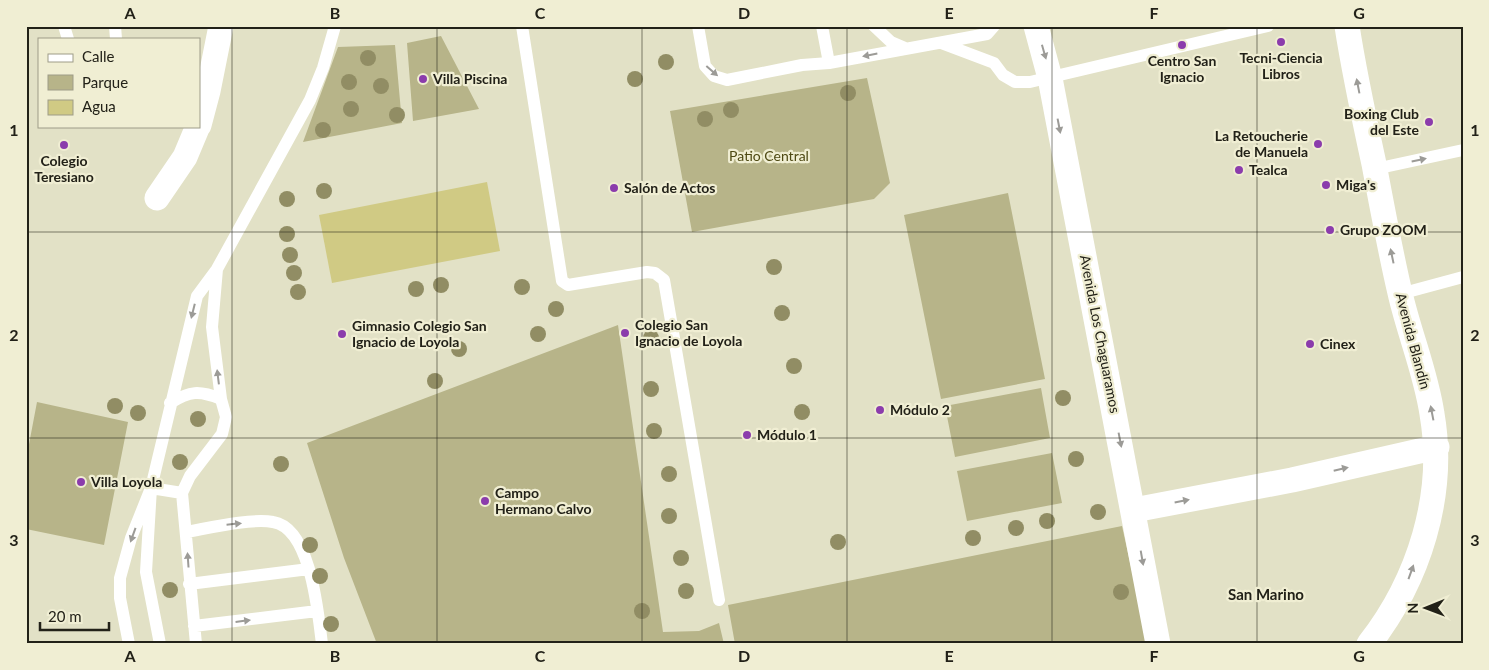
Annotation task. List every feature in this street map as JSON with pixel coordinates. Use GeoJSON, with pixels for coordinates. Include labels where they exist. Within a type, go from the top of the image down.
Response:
{"type":"FeatureCollection","features":[{"type":"Feature","properties":{"kind":"street"},"geometry":{"type":"LineString","coordinates":[[200,118],[208,91],[221,26]]}},
{"type":"Feature","properties":{"kind":"street","name":"Avenida Los Chaguaramos"},"geometry":{"type":"LineString","coordinates":[[1036,26],[1050,78],[1134,510],[1158,644]]}},
{"type":"Feature","properties":{"kind":"street","name":"Avenida Blandín"},"geometry":{"type":"LineString","coordinates":[[1347,26],[1400,294],[1432,412],[1437,447],[1434,496],[1422,544],[1407,584],[1388,620],[1369,644]]}},
{"type":"Feature","properties":{"kind":"street"},"geometry":{"type":"LineString","coordinates":[[157,198],[185,157],[197,128]]}},
{"type":"Feature","properties":{"kind":"street"},"geometry":{"type":"LineString","coordinates":[[1134,510],[1292,480],[1437,447]]}},
{"type":"Feature","properties":{"kind":"lane"},"geometry":{"type":"LineString","coordinates":[[64,26],[68,38]]}},
{"type":"Feature","properties":{"kind":"lane"},"geometry":{"type":"LineString","coordinates":[[160,644],[146,572],[152,488],[170,403],[197,296],[217,269],[310,100],[335,26]]}},
{"type":"Feature","properties":{"kind":"lane"},"geometry":{"type":"LineString","coordinates":[[522,26],[562,281],[568,285],[647,272],[655,273],[664,280],[719,600]]}},
{"type":"Feature","properties":{"kind":"lane"},"geometry":{"type":"LineString","coordinates":[[822,26],[829,63]]}},
{"type":"Feature","properties":{"kind":"lane"},"geometry":{"type":"LineString","coordinates":[[874,26],[891,42],[905,48]]}},
{"type":"Feature","properties":{"kind":"lane"},"geometry":{"type":"LineString","coordinates":[[702,27],[705,66],[714,76],[727,80],[802,65],[829,63],[987,34],[994,26]]}},
{"type":"Feature","properties":{"kind":"lane"},"geometry":{"type":"LineString","coordinates":[[941,43],[994,63],[1002,75],[1015,82],[1050,78],[1260,27]]}},
{"type":"Feature","properties":{"kind":"lane"},"geometry":{"type":"LineString","coordinates":[[1375,169],[1463,150]]}},
{"type":"Feature","properties":{"kind":"lane"},"geometry":{"type":"LineString","coordinates":[[196,644],[182,493],[190,476],[222,434],[226,417],[221,400],[212,327],[217,269]]}},
{"type":"Feature","properties":{"kind":"lane"},"geometry":{"type":"LineString","coordinates":[[1400,294],[1463,278]]}},
{"type":"Feature","properties":{"kind":"lane"},"geometry":{"type":"LineString","coordinates":[[170,403],[185,394],[196,392],[221,400]]}},
{"type":"Feature","properties":{"kind":"lane"},"geometry":{"type":"LineString","coordinates":[[152,488],[182,493]]}},
{"type":"Feature","properties":{"kind":"lane"},"geometry":{"type":"LineString","coordinates":[[129,644],[120,598],[120,578],[131,538],[152,488]]}},
{"type":"Feature","properties":{"kind":"lane"},"geometry":{"type":"LineString","coordinates":[[186,532],[231,524],[273,522],[288,528],[298,542],[309,569],[318,612],[322,644]]}},
{"type":"Feature","properties":{"kind":"lane"},"geometry":{"type":"LineString","coordinates":[[189,584],[309,569]]}},
{"type":"Feature","properties":{"kind":"lane"},"geometry":{"type":"LineString","coordinates":[[194,626],[318,612]]}},
{"type":"Feature","properties":{"kind":"green space"},"geometry":{"type":"Polygon","coordinates":[[[441,36],[479,109],[413,121],[407,43],[441,36]]]}},
{"type":"Feature","properties":{"kind":"green space"},"geometry":{"type":"Polygon","coordinates":[[[395,45],[402,123],[303,142],[338,47],[395,45]]]}},
{"type":"Feature","properties":{"kind":"green space","name":"Patio Central"},"geometry":{"type":"Polygon","coordinates":[[[867,78],[890,183],[874,199],[692,232],[670,111],[867,78]]]}},
{"type":"Feature","properties":{"kind":"green space"},"geometry":{"type":"Polygon","coordinates":[[[1008,193],[1045,379],[941,399],[904,215],[1008,193]]]}},
{"type":"Feature","properties":{"kind":"green space","name":"Campo Hermano Calvo"},"geometry":{"type":"Polygon","coordinates":[[[618,325],[663,632],[699,631],[719,623],[724,644],[377,644],[344,558],[307,443],[618,325]]]}},
{"type":"Feature","properties":{"kind":"green space"},"geometry":{"type":"Polygon","coordinates":[[[1041,388],[1050,438],[955,457],[945,406],[1041,388]]]}},
{"type":"Feature","properties":{"kind":"green space"},"geometry":{"type":"Polygon","coordinates":[[[37,402],[128,422],[104,545],[26,529],[26,460],[37,402]]]}},
{"type":"Feature","properties":{"kind":"green space"},"geometry":{"type":"Polygon","coordinates":[[[1052,453],[1062,503],[967,521],[957,471],[1052,453]]]}},
{"type":"Feature","properties":{"kind":"green space"},"geometry":{"type":"Polygon","coordinates":[[[1122,526],[1148,644],[735,644],[728,605],[1122,526]]]}},
{"type":"Feature","properties":{"kind":"water"},"geometry":{"type":"Polygon","coordinates":[[[487,182],[500,251],[332,283],[319,215],[487,182]]]}},
{"type":"Feature","properties":{"kind":"place","name":"Tecni-Ciencia Libros"},"geometry":{"type":"Point","coordinates":[1281,42]}},
{"type":"Feature","properties":{"kind":"place","name":"Centro San Ignacio"},"geometry":{"type":"Point","coordinates":[1182,45]}},
{"type":"Feature","properties":{"kind":"place","name":"Villa Piscina"},"geometry":{"type":"Point","coordinates":[423,79]}},
{"type":"Feature","properties":{"kind":"place","name":"Boxing Club del Este"},"geometry":{"type":"Point","coordinates":[1429,122]}},
{"type":"Feature","properties":{"kind":"place","name":"La Retoucherie de Manuela"},"geometry":{"type":"Point","coordinates":[1318,144]}},
{"type":"Feature","properties":{"kind":"place","name":"Colegio Teresiano"},"geometry":{"type":"Point","coordinates":[64,145]}},
{"type":"Feature","properties":{"kind":"place","name":"Tealca"},"geometry":{"type":"Point","coordinates":[1239,170]}},
{"type":"Feature","properties":{"kind":"place","name":"Miga's"},"geometry":{"type":"Point","coordinates":[1326,185]}},
{"type":"Feature","properties":{"kind":"place","name":"Salón de Actos"},"geometry":{"type":"Point","coordinates":[614,188]}},
{"type":"Feature","properties":{"kind":"place","name":"Grupo ZOOM"},"geometry":{"type":"Point","coordinates":[1330,230]}},
{"type":"Feature","properties":{"kind":"place","name":"Colegio San Ignacio de Loyola"},"geometry":{"type":"Point","coordinates":[625,333]}},
{"type":"Feature","properties":{"kind":"place","name":"Gimnasio Colegio San Ignacio de Loyola"},"geometry":{"type":"Point","coordinates":[342,334]}},
{"type":"Feature","properties":{"kind":"place","name":"Cinex"},"geometry":{"type":"Point","coordinates":[1310,344]}},
{"type":"Feature","properties":{"kind":"place","name":"Módulo 2"},"geometry":{"type":"Point","coordinates":[880,410]}},
{"type":"Feature","properties":{"kind":"place","name":"Módulo 1"},"geometry":{"type":"Point","coordinates":[747,435]}},
{"type":"Feature","properties":{"kind":"place","name":"Villa Loyola"},"geometry":{"type":"Point","coordinates":[81,482]}},
{"type":"Feature","properties":{"kind":"place","name":"Campo Hermano Calvo"},"geometry":{"type":"Point","coordinates":[485,501]}},
{"type":"Feature","properties":{"kind":"district","name":"San Marino"},"geometry":{"type":"Point","coordinates":[1266,595]}}]}
